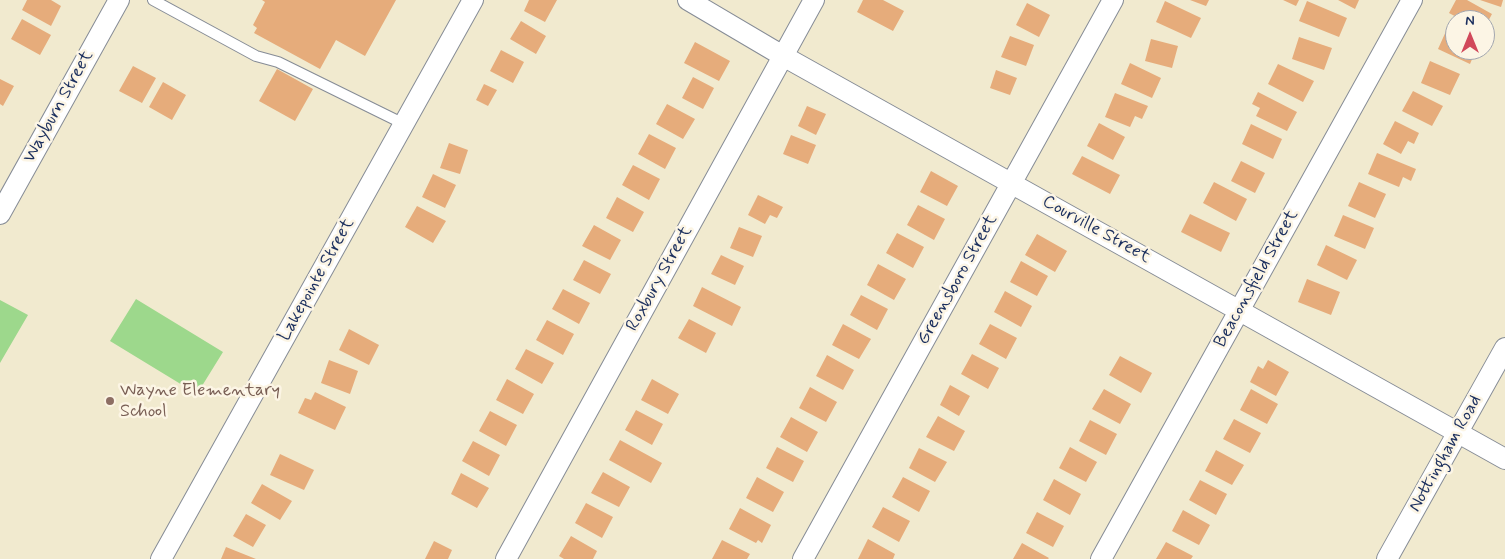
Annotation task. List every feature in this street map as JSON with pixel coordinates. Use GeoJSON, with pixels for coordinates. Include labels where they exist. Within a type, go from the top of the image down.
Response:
{"type":"FeatureCollection","features":[{"type":"Feature","properties":{"kind":"street","name":"Wayburn Street"},"geometry":{"type":"LineString","coordinates":[[0,214],[118,0]]}},
{"type":"Feature","properties":{"kind":"street","name":"Lakepointe Street"},"geometry":{"type":"LineString","coordinates":[[161,559],[473,0]]}},
{"type":"Feature","properties":{"kind":"street","name":"Courville Street"},"geometry":{"type":"LineString","coordinates":[[688,0],[783,56],[1505,459]]}},
{"type":"Feature","properties":{"kind":"street","name":"Roxbury Street"},"geometry":{"type":"LineString","coordinates":[[506,559],[814,0]]}},
{"type":"Feature","properties":{"kind":"street","name":"Greensboro Street"},"geometry":{"type":"LineString","coordinates":[[803,559],[1113,0]]}},
{"type":"Feature","properties":{"kind":"street","name":"Beaconsfield Street"},"geometry":{"type":"LineString","coordinates":[[1101,559],[1412,0]]}},
{"type":"Feature","properties":{"kind":"street","name":"Nottingham Road"},"geometry":{"type":"LineString","coordinates":[[1387,559],[1505,348]]}},
{"type":"Feature","properties":{"kind":"lane"},"geometry":{"type":"LineString","coordinates":[[153,0],[256,56],[278,62],[404,124]]}},
{"type":"Feature","properties":{"kind":"green space"},"geometry":{"type":"Polygon","coordinates":[[[136,299],[223,352],[197,394],[110,341],[136,299]]]}},
{"type":"Feature","properties":{"kind":"green space"},"geometry":{"type":"Polygon","coordinates":[[[0,300],[28,315],[0,363],[0,300]]]}},
{"type":"Feature","properties":{"kind":"building"},"geometry":{"type":"Polygon","coordinates":[[[27,0],[51,0],[61,6],[51,26],[22,10],[27,0]]]}},
{"type":"Feature","properties":{"kind":"building"},"geometry":{"type":"Polygon","coordinates":[[[262,0],[396,0],[365,56],[336,40],[320,69],[254,33],[257,28],[253,25],[265,2],[262,0]]]}},
{"type":"Feature","properties":{"kind":"building"},"geometry":{"type":"Polygon","coordinates":[[[529,0],[557,0],[545,22],[524,11],[529,0]]]}},
{"type":"Feature","properties":{"kind":"building"},"geometry":{"type":"Polygon","coordinates":[[[863,0],[883,0],[904,11],[893,31],[857,12],[863,0]]]}},
{"type":"Feature","properties":{"kind":"building"},"geometry":{"type":"Polygon","coordinates":[[[1190,0],[1209,0],[1206,6],[1190,0]]]}},
{"type":"Feature","properties":{"kind":"building"},"geometry":{"type":"Polygon","coordinates":[[[1283,0],[1299,0],[1296,6],[1283,0]]]}},
{"type":"Feature","properties":{"kind":"building"},"geometry":{"type":"Polygon","coordinates":[[[1338,0],[1359,0],[1355,9],[1338,0]]]}},
{"type":"Feature","properties":{"kind":"building"},"geometry":{"type":"Polygon","coordinates":[[[1456,0],[1467,0],[1485,10],[1451,10],[1456,0]]]}},
{"type":"Feature","properties":{"kind":"building"},"geometry":{"type":"Polygon","coordinates":[[[1480,0],[1503,0],[1501,7],[1480,0]]]}},
{"type":"Feature","properties":{"kind":"building"},"geometry":{"type":"Polygon","coordinates":[[[1165,1],[1201,18],[1191,38],[1156,22],[1165,1]]]}},
{"type":"Feature","properties":{"kind":"building"},"geometry":{"type":"Polygon","coordinates":[[[1307,1],[1347,18],[1339,37],[1299,21],[1307,1]]]}},
{"type":"Feature","properties":{"kind":"building"},"geometry":{"type":"Polygon","coordinates":[[[1027,3],[1050,15],[1039,37],[1016,25],[1027,3]]]}},
{"type":"Feature","properties":{"kind":"building"},"geometry":{"type":"Polygon","coordinates":[[[22,19],[51,35],[40,55],[11,39],[22,19]]]}},
{"type":"Feature","properties":{"kind":"building"},"geometry":{"type":"Polygon","coordinates":[[[521,21],[546,36],[536,54],[510,39],[521,21]]]}},
{"type":"Feature","properties":{"kind":"building"},"geometry":{"type":"Polygon","coordinates":[[[1445,33],[1445,52],[1438,49],[1445,33]]]}},
{"type":"Feature","properties":{"kind":"building"},"geometry":{"type":"Polygon","coordinates":[[[1010,36],[1034,45],[1026,66],[1001,57],[1010,36]]]}},
{"type":"Feature","properties":{"kind":"building"},"geometry":{"type":"Polygon","coordinates":[[[1299,37],[1332,48],[1324,70],[1292,59],[1299,37]]]}},
{"type":"Feature","properties":{"kind":"building"},"geometry":{"type":"Polygon","coordinates":[[[1151,39],[1178,46],[1172,68],[1145,61],[1151,39]]]}},
{"type":"Feature","properties":{"kind":"building"},"geometry":{"type":"Polygon","coordinates":[[[695,42],[730,61],[719,81],[684,63],[695,42]]]}},
{"type":"Feature","properties":{"kind":"building"},"geometry":{"type":"Polygon","coordinates":[[[501,50],[524,62],[513,83],[490,71],[501,50]]]}},
{"type":"Feature","properties":{"kind":"building"},"geometry":{"type":"Polygon","coordinates":[[[1461,60],[1472,60],[1470,64],[1461,60]]]}},
{"type":"Feature","properties":{"kind":"building"},"geometry":{"type":"Polygon","coordinates":[[[1430,61],[1460,74],[1450,95],[1421,83],[1430,61]]]}},
{"type":"Feature","properties":{"kind":"building"},"geometry":{"type":"Polygon","coordinates":[[[1130,63],[1161,78],[1152,98],[1121,84],[1130,63]]]}},
{"type":"Feature","properties":{"kind":"building"},"geometry":{"type":"Polygon","coordinates":[[[1278,64],[1314,81],[1303,102],[1268,84],[1278,64]]]}},
{"type":"Feature","properties":{"kind":"building"},"geometry":{"type":"Polygon","coordinates":[[[133,66],[156,78],[142,103],[119,91],[133,66]]]}},
{"type":"Feature","properties":{"kind":"building"},"geometry":{"type":"Polygon","coordinates":[[[277,69],[313,89],[295,121],[259,101],[277,69]]]}},
{"type":"Feature","properties":{"kind":"building"},"geometry":{"type":"Polygon","coordinates":[[[996,70],[1017,78],[1010,95],[990,88],[996,70]]]}},
{"type":"Feature","properties":{"kind":"building"},"geometry":{"type":"Polygon","coordinates":[[[693,77],[714,88],[703,109],[682,98],[693,77]]]}},
{"type":"Feature","properties":{"kind":"building"},"geometry":{"type":"Polygon","coordinates":[[[0,79],[14,86],[3,106],[0,104],[0,79]]]}},
{"type":"Feature","properties":{"kind":"building"},"geometry":{"type":"Polygon","coordinates":[[[163,82],[186,95],[172,120],[149,107],[163,82]]]}},
{"type":"Feature","properties":{"kind":"building"},"geometry":{"type":"Polygon","coordinates":[[[484,84],[497,90],[488,106],[476,100],[484,84]]]}},
{"type":"Feature","properties":{"kind":"building"},"geometry":{"type":"Polygon","coordinates":[[[1413,91],[1443,106],[1432,126],[1402,111],[1413,91]]]}},
{"type":"Feature","properties":{"kind":"building"},"geometry":{"type":"Polygon","coordinates":[[[1258,92],[1297,112],[1287,131],[1256,116],[1260,108],[1252,104],[1258,92]]]}},
{"type":"Feature","properties":{"kind":"building"},"geometry":{"type":"Polygon","coordinates":[[[1115,93],[1148,106],[1142,119],[1135,116],[1130,127],[1105,117],[1115,93]]]}},
{"type":"Feature","properties":{"kind":"building"},"geometry":{"type":"Polygon","coordinates":[[[667,104],[695,119],[683,139],[656,124],[667,104]]]}},
{"type":"Feature","properties":{"kind":"building"},"geometry":{"type":"Polygon","coordinates":[[[807,106],[826,114],[816,135],[798,126],[807,106]]]}},
{"type":"Feature","properties":{"kind":"building"},"geometry":{"type":"Polygon","coordinates":[[[1395,121],[1419,133],[1414,144],[1408,141],[1401,154],[1383,144],[1395,121]]]}},
{"type":"Feature","properties":{"kind":"building"},"geometry":{"type":"Polygon","coordinates":[[[1099,123],[1125,137],[1113,160],[1087,146],[1099,123]]]}},
{"type":"Feature","properties":{"kind":"building"},"geometry":{"type":"Polygon","coordinates":[[[1251,124],[1282,139],[1273,159],[1242,144],[1251,124]]]}},
{"type":"Feature","properties":{"kind":"building"},"geometry":{"type":"Polygon","coordinates":[[[649,134],[676,148],[665,169],[638,154],[649,134]]]}},
{"type":"Feature","properties":{"kind":"building"},"geometry":{"type":"Polygon","coordinates":[[[791,135],[816,145],[808,164],[783,154],[791,135]]]}},
{"type":"Feature","properties":{"kind":"building"},"geometry":{"type":"Polygon","coordinates":[[[449,143],[468,150],[460,174],[440,168],[449,143]]]}},
{"type":"Feature","properties":{"kind":"building"},"geometry":{"type":"Polygon","coordinates":[[[1377,153],[1416,169],[1411,181],[1403,177],[1399,187],[1368,174],[1377,153]]]}},
{"type":"Feature","properties":{"kind":"building"},"geometry":{"type":"Polygon","coordinates":[[[1082,156],[1120,175],[1110,194],[1072,174],[1082,156]]]}},
{"type":"Feature","properties":{"kind":"building"},"geometry":{"type":"Polygon","coordinates":[[[1241,161],[1265,173],[1255,193],[1231,181],[1241,161]]]}},
{"type":"Feature","properties":{"kind":"building"},"geometry":{"type":"Polygon","coordinates":[[[633,165],[660,179],[649,200],[622,185],[633,165]]]}},
{"type":"Feature","properties":{"kind":"building"},"geometry":{"type":"Polygon","coordinates":[[[931,171],[958,186],[947,206],[920,192],[931,171]]]}},
{"type":"Feature","properties":{"kind":"building"},"geometry":{"type":"Polygon","coordinates":[[[433,174],[456,185],[445,208],[422,197],[433,174]]]}},
{"type":"Feature","properties":{"kind":"building"},"geometry":{"type":"Polygon","coordinates":[[[1214,182],[1247,199],[1236,221],[1203,203],[1214,182]]]}},
{"type":"Feature","properties":{"kind":"building"},"geometry":{"type":"Polygon","coordinates":[[[1359,182],[1386,194],[1375,218],[1348,206],[1359,182]]]}},
{"type":"Feature","properties":{"kind":"building"},"geometry":{"type":"Polygon","coordinates":[[[758,195],[783,207],[777,218],[770,215],[765,224],[748,215],[758,195]]]}},
{"type":"Feature","properties":{"kind":"building"},"geometry":{"type":"Polygon","coordinates":[[[617,197],[644,212],[633,232],[606,218],[617,197]]]}},
{"type":"Feature","properties":{"kind":"building"},"geometry":{"type":"Polygon","coordinates":[[[918,205],[945,219],[934,240],[907,225],[918,205]]]}},
{"type":"Feature","properties":{"kind":"building"},"geometry":{"type":"Polygon","coordinates":[[[417,206],[446,221],[433,243],[405,227],[417,206]]]}},
{"type":"Feature","properties":{"kind":"building"},"geometry":{"type":"Polygon","coordinates":[[[1190,214],[1230,233],[1221,252],[1181,232],[1190,214]]]}},
{"type":"Feature","properties":{"kind":"building"},"geometry":{"type":"Polygon","coordinates":[[[1343,215],[1374,228],[1365,249],[1334,236],[1343,215]]]}},
{"type":"Feature","properties":{"kind":"building"},"geometry":{"type":"Polygon","coordinates":[[[594,225],[621,240],[610,260],[582,246],[594,225]]]}},
{"type":"Feature","properties":{"kind":"building"},"geometry":{"type":"Polygon","coordinates":[[[739,227],[762,236],[753,257],[730,248],[739,227]]]}},
{"type":"Feature","properties":{"kind":"building"},"geometry":{"type":"Polygon","coordinates":[[[897,233],[924,247],[913,268],[886,253],[897,233]]]}},
{"type":"Feature","properties":{"kind":"building"},"geometry":{"type":"Polygon","coordinates":[[[1037,234],[1067,251],[1055,272],[1025,255],[1037,234]]]}},
{"type":"Feature","properties":{"kind":"building"},"geometry":{"type":"Polygon","coordinates":[[[1326,245],[1357,260],[1347,280],[1317,265],[1326,245]]]}},
{"type":"Feature","properties":{"kind":"building"},"geometry":{"type":"Polygon","coordinates":[[[721,255],[744,266],[735,285],[711,274],[721,255]]]}},
{"type":"Feature","properties":{"kind":"building"},"geometry":{"type":"Polygon","coordinates":[[[584,260],[611,274],[600,294],[573,280],[584,260]]]}},
{"type":"Feature","properties":{"kind":"building"},"geometry":{"type":"Polygon","coordinates":[[[1021,261],[1048,276],[1037,296],[1010,282],[1021,261]]]}},
{"type":"Feature","properties":{"kind":"building"},"geometry":{"type":"Polygon","coordinates":[[[878,264],[906,279],[894,300],[867,285],[878,264]]]}},
{"type":"Feature","properties":{"kind":"building"},"geometry":{"type":"Polygon","coordinates":[[[1307,279],[1340,292],[1331,315],[1298,302],[1307,279]]]}},
{"type":"Feature","properties":{"kind":"building"},"geometry":{"type":"Polygon","coordinates":[[[702,287],[741,307],[732,326],[693,306],[702,287]]]}},
{"type":"Feature","properties":{"kind":"building"},"geometry":{"type":"Polygon","coordinates":[[[563,289],[590,303],[579,324],[552,309],[563,289]]]}},
{"type":"Feature","properties":{"kind":"building"},"geometry":{"type":"Polygon","coordinates":[[[1005,291],[1032,306],[1021,327],[994,312],[1005,291]]]}},
{"type":"Feature","properties":{"kind":"building"},"geometry":{"type":"Polygon","coordinates":[[[861,295],[888,309],[877,330],[850,315],[861,295]]]}},
{"type":"Feature","properties":{"kind":"building"},"geometry":{"type":"Polygon","coordinates":[[[689,319],[716,333],[706,353],[678,338],[689,319]]]}},
{"type":"Feature","properties":{"kind":"building"},"geometry":{"type":"Polygon","coordinates":[[[547,320],[574,334],[563,355],[536,340],[547,320]]]}},
{"type":"Feature","properties":{"kind":"building"},"geometry":{"type":"Polygon","coordinates":[[[843,324],[871,339],[859,359],[832,345],[843,324]]]}},
{"type":"Feature","properties":{"kind":"building"},"geometry":{"type":"Polygon","coordinates":[[[990,324],[1017,338],[1006,359],[979,344],[990,324]]]}},
{"type":"Feature","properties":{"kind":"building"},"geometry":{"type":"Polygon","coordinates":[[[349,329],[379,345],[369,365],[339,350],[349,329]]]}},
{"type":"Feature","properties":{"kind":"building"},"geometry":{"type":"Polygon","coordinates":[[[526,349],[554,363],[542,384],[515,369],[526,349]]]}},
{"type":"Feature","properties":{"kind":"building"},"geometry":{"type":"Polygon","coordinates":[[[972,354],[999,368],[988,389],[961,374],[972,354]]]}},
{"type":"Feature","properties":{"kind":"building"},"geometry":{"type":"Polygon","coordinates":[[[827,355],[854,370],[843,390],[816,376],[827,355]]]}},
{"type":"Feature","properties":{"kind":"building"},"geometry":{"type":"Polygon","coordinates":[[[1120,356],[1152,373],[1141,393],[1109,375],[1120,356]]]}},
{"type":"Feature","properties":{"kind":"building"},"geometry":{"type":"Polygon","coordinates":[[[329,360],[358,371],[350,394],[321,383],[329,360]]]}},
{"type":"Feature","properties":{"kind":"building"},"geometry":{"type":"Polygon","coordinates":[[[1268,360],[1289,372],[1276,396],[1250,382],[1258,366],[1263,369],[1268,360]]]}},
{"type":"Feature","properties":{"kind":"building"},"geometry":{"type":"Polygon","coordinates":[[[507,379],[534,394],[523,414],[496,400],[507,379]]]}},
{"type":"Feature","properties":{"kind":"building"},"geometry":{"type":"Polygon","coordinates":[[[652,379],[679,394],[668,414],[641,400],[652,379]]]}},
{"type":"Feature","properties":{"kind":"building"},"geometry":{"type":"Polygon","coordinates":[[[950,385],[970,396],[959,416],[940,405],[950,385]]]}},
{"type":"Feature","properties":{"kind":"building"},"geometry":{"type":"Polygon","coordinates":[[[810,387],[837,402],[826,422],[799,408],[810,387]]]}},
{"type":"Feature","properties":{"kind":"building"},"geometry":{"type":"Polygon","coordinates":[[[1104,389],[1131,404],[1120,424],[1092,409],[1104,389]]]}},
{"type":"Feature","properties":{"kind":"building"},"geometry":{"type":"Polygon","coordinates":[[[1251,389],[1278,404],[1267,424],[1240,410],[1251,389]]]}},
{"type":"Feature","properties":{"kind":"building"},"geometry":{"type":"Polygon","coordinates":[[[315,392],[346,407],[335,430],[298,413],[305,398],[311,400],[315,392]]]}},
{"type":"Feature","properties":{"kind":"building"},"geometry":{"type":"Polygon","coordinates":[[[636,410],[663,424],[652,445],[625,430],[636,410]]]}},
{"type":"Feature","properties":{"kind":"building"},"geometry":{"type":"Polygon","coordinates":[[[490,411],[517,425],[506,446],[479,431],[490,411]]]}},
{"type":"Feature","properties":{"kind":"building"},"geometry":{"type":"Polygon","coordinates":[[[938,416],[965,431],[954,451],[926,437],[938,416]]]}},
{"type":"Feature","properties":{"kind":"building"},"geometry":{"type":"Polygon","coordinates":[[[791,417],[818,432],[807,452],[780,437],[791,417]]]}},
{"type":"Feature","properties":{"kind":"building"},"geometry":{"type":"Polygon","coordinates":[[[1234,419],[1261,433],[1250,453],[1223,439],[1234,419]]]}},
{"type":"Feature","properties":{"kind":"building"},"geometry":{"type":"Polygon","coordinates":[[[1090,420],[1117,434],[1106,455],[1079,441],[1090,420]]]}},
{"type":"Feature","properties":{"kind":"building"},"geometry":{"type":"Polygon","coordinates":[[[620,440],[662,463],[651,483],[609,460],[620,440]]]}},
{"type":"Feature","properties":{"kind":"building"},"geometry":{"type":"Polygon","coordinates":[[[473,441],[500,455],[489,476],[462,461],[473,441]]]}},
{"type":"Feature","properties":{"kind":"building"},"geometry":{"type":"Polygon","coordinates":[[[777,447],[804,461],[793,482],[766,468],[777,447]]]}},
{"type":"Feature","properties":{"kind":"building"},"geometry":{"type":"Polygon","coordinates":[[[1070,447],[1097,462],[1086,482],[1059,468],[1070,447]]]}},
{"type":"Feature","properties":{"kind":"building"},"geometry":{"type":"Polygon","coordinates":[[[919,448],[947,462],[935,482],[909,468],[919,448]]]}},
{"type":"Feature","properties":{"kind":"building"},"geometry":{"type":"Polygon","coordinates":[[[1216,450],[1244,465],[1232,485],[1205,471],[1216,450]]]}},
{"type":"Feature","properties":{"kind":"building"},"geometry":{"type":"Polygon","coordinates":[[[280,454],[314,470],[304,490],[270,475],[280,454]]]}},
{"type":"Feature","properties":{"kind":"building"},"geometry":{"type":"Polygon","coordinates":[[[603,472],[630,487],[619,507],[591,493],[603,472]]]}},
{"type":"Feature","properties":{"kind":"building"},"geometry":{"type":"Polygon","coordinates":[[[461,473],[489,488],[477,508],[451,494],[461,473]]]}},
{"type":"Feature","properties":{"kind":"building"},"geometry":{"type":"Polygon","coordinates":[[[757,477],[784,492],[773,512],[746,498],[757,477]]]}},
{"type":"Feature","properties":{"kind":"building"},"geometry":{"type":"Polygon","coordinates":[[[903,477],[930,491],[919,512],[892,497],[903,477]]]}},
{"type":"Feature","properties":{"kind":"building"},"geometry":{"type":"Polygon","coordinates":[[[1054,479],[1081,494],[1070,515],[1043,500],[1054,479]]]}},
{"type":"Feature","properties":{"kind":"building"},"geometry":{"type":"Polygon","coordinates":[[[1200,480],[1227,494],[1216,515],[1189,500],[1200,480]]]}},
{"type":"Feature","properties":{"kind":"building"},"geometry":{"type":"Polygon","coordinates":[[[262,484],[292,501],[280,520],[251,503],[262,484]]]}},
{"type":"Feature","properties":{"kind":"building"},"geometry":{"type":"Polygon","coordinates":[[[586,503],[613,517],[602,538],[575,523],[586,503]]]}},
{"type":"Feature","properties":{"kind":"building"},"geometry":{"type":"Polygon","coordinates":[[[883,507],[910,521],[899,542],[872,527],[883,507]]]}},
{"type":"Feature","properties":{"kind":"building"},"geometry":{"type":"Polygon","coordinates":[[[740,508],[771,525],[762,543],[758,540],[756,543],[729,529],[740,508]]]}},
{"type":"Feature","properties":{"kind":"building"},"geometry":{"type":"Polygon","coordinates":[[[1183,510],[1210,525],[1199,545],[1172,531],[1183,510]]]}},
{"type":"Feature","properties":{"kind":"building"},"geometry":{"type":"Polygon","coordinates":[[[1037,512],[1064,526],[1053,547],[1026,533],[1037,512]]]}},
{"type":"Feature","properties":{"kind":"building"},"geometry":{"type":"Polygon","coordinates":[[[246,514],[266,525],[253,547],[233,536],[246,514]]]}},
{"type":"Feature","properties":{"kind":"building"},"geometry":{"type":"Polygon","coordinates":[[[571,536],[597,551],[593,559],[564,559],[559,556],[571,536]]]}},
{"type":"Feature","properties":{"kind":"building"},"geometry":{"type":"Polygon","coordinates":[[[868,539],[895,554],[893,559],[858,559],[868,539]]]}},
{"type":"Feature","properties":{"kind":"building"},"geometry":{"type":"Polygon","coordinates":[[[722,540],[750,554],[747,559],[712,559],[722,540]]]}},
{"type":"Feature","properties":{"kind":"building"},"geometry":{"type":"Polygon","coordinates":[[[434,541],[452,550],[448,559],[425,559],[434,541]]]}},
{"type":"Feature","properties":{"kind":"building"},"geometry":{"type":"Polygon","coordinates":[[[1166,542],[1193,556],[1191,559],[1156,559],[1166,542]]]}},
{"type":"Feature","properties":{"kind":"building"},"geometry":{"type":"Polygon","coordinates":[[[1022,543],[1049,558],[1013,559],[1022,543]]]}},
{"type":"Feature","properties":{"kind":"building"},"geometry":{"type":"Polygon","coordinates":[[[226,547],[256,559],[221,559],[226,547]]]}},
{"type":"Feature","properties":{"kind":"place","name":"Wayne Elementary School"},"geometry":{"type":"Point","coordinates":[110,401]}}]}
